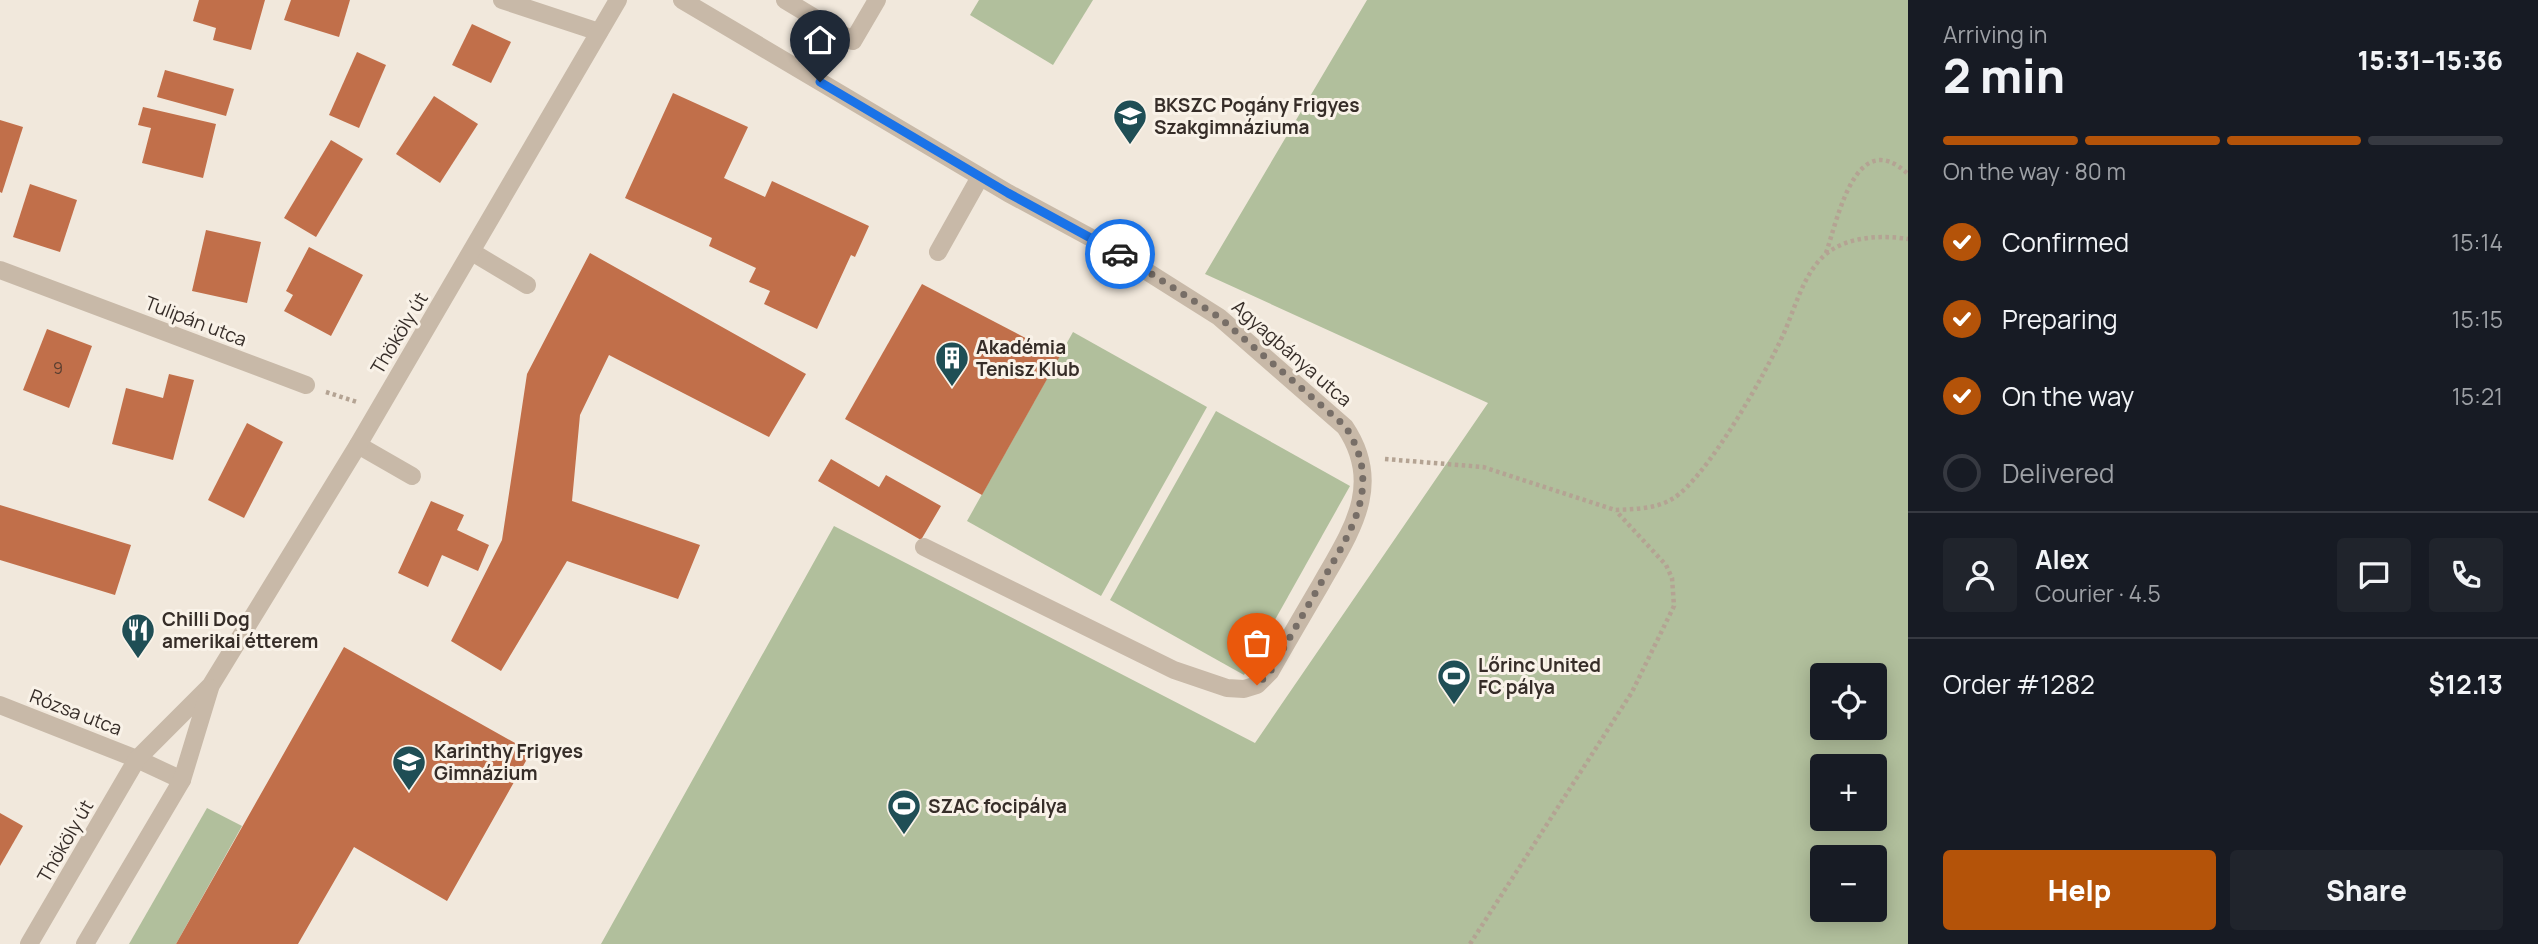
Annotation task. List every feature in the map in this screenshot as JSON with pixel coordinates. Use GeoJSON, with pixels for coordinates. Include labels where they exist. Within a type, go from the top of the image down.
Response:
{"type":"FeatureCollection","features":[{"type":"Feature","properties":{"kind":"street"},"geometry":{"type":"LineString","coordinates":[[502,0],[599,32]]}},
{"type":"Feature","properties":{"kind":"street","name":"Thököly út"},"geometry":{"type":"LineString","coordinates":[[85,944],[182,780],[212,685],[358,445],[618,0]]}},
{"type":"Feature","properties":{"kind":"street","name":"Agyagbánya utca"},"geometry":{"type":"LineString","coordinates":[[682,0],[980,177],[1108,247],[1219,317],[1345,426],[1354,440],[1363,468],[1363,487],[1356,522],[1270,672],[1257,685],[1244,689],[1227,688],[1174,670],[924,547]]}},
{"type":"Feature","properties":{"kind":"street"},"geometry":{"type":"LineString","coordinates":[[785,0],[853,41],[877,0]]}},
{"type":"Feature","properties":{"kind":"street"},"geometry":{"type":"LineString","coordinates":[[938,252],[980,177]]}},
{"type":"Feature","properties":{"kind":"street"},"geometry":{"type":"LineString","coordinates":[[472,252],[527,285]]}},
{"type":"Feature","properties":{"kind":"street","name":"Tulipán utca"},"geometry":{"type":"LineString","coordinates":[[0,270],[306,385]]}},
{"type":"Feature","properties":{"kind":"street"},"geometry":{"type":"LineString","coordinates":[[358,445],[412,476]]}},
{"type":"Feature","properties":{"kind":"street","name":"Thököly út"},"geometry":{"type":"LineString","coordinates":[[29,944],[137,759],[212,685]]}},
{"type":"Feature","properties":{"kind":"street","name":"Rózsa utca"},"geometry":{"type":"LineString","coordinates":[[0,705],[137,759]]}},
{"type":"Feature","properties":{"kind":"street"},"geometry":{"type":"LineString","coordinates":[[137,759],[182,780]]}},
{"type":"Feature","properties":{"kind":"path"},"geometry":{"type":"LineString","coordinates":[[1359,457],[1483,467],[1615,510],[1636,509],[1672,500],[1704,471],[1776,352],[1810,275],[1826,254],[1852,179],[1862,167],[1875,160],[1897,164],[1908,174]]}},
{"type":"Feature","properties":{"kind":"path"},"geometry":{"type":"LineString","coordinates":[[1826,254],[1866,238],[1908,239]]}},
{"type":"Feature","properties":{"kind":"path"},"geometry":{"type":"LineString","coordinates":[[306,385],[378,409]]}},
{"type":"Feature","properties":{"kind":"path"},"geometry":{"type":"LineString","coordinates":[[1471,944],[1632,692],[1674,606],[1672,578],[1666,565],[1615,510]]}},
{"type":"Feature","properties":{"kind":"green space"},"geometry":{"type":"Polygon","coordinates":[[[979,0],[1093,0],[1053,65],[970,15],[979,0]]]}},
{"type":"Feature","properties":{"kind":"green space"},"geometry":{"type":"Polygon","coordinates":[[[1367,0],[1908,0],[1908,944],[601,944],[834,526],[1255,743],[1488,403],[1205,274],[1367,0]]]}},
{"type":"Feature","properties":{"kind":"green space"},"geometry":{"type":"Polygon","coordinates":[[[1073,332],[1207,407],[1101,596],[967,521],[1073,332]]]}},
{"type":"Feature","properties":{"kind":"green space"},"geometry":{"type":"Polygon","coordinates":[[[1216,411],[1350,486],[1244,675],[1110,600],[1216,411]]]}},
{"type":"Feature","properties":{"kind":"green space"},"geometry":{"type":"Polygon","coordinates":[[[207,808],[242,826],[176,944],[129,944],[207,808]]]}},
{"type":"Feature","properties":{"kind":"building"},"geometry":{"type":"Polygon","coordinates":[[[199,0],[265,0],[251,50],[213,40],[216,28],[193,21],[199,0]]]}},
{"type":"Feature","properties":{"kind":"building"},"geometry":{"type":"Polygon","coordinates":[[[291,0],[350,0],[339,37],[284,20],[291,0]]]}},
{"type":"Feature","properties":{"kind":"building"},"geometry":{"type":"Polygon","coordinates":[[[472,24],[511,42],[491,83],[452,65],[472,24]]]}},
{"type":"Feature","properties":{"kind":"building"},"geometry":{"type":"Polygon","coordinates":[[[357,52],[386,65],[359,128],[329,115],[357,52]]]}},
{"type":"Feature","properties":{"kind":"building"},"geometry":{"type":"Polygon","coordinates":[[[165,70],[234,89],[226,116],[157,97],[165,70]]]}},
{"type":"Feature","properties":{"kind":"building"},"geometry":{"type":"Polygon","coordinates":[[[673,93],[748,127],[724,178],[765,197],[772,181],[869,226],[855,257],[851,255],[817,329],[764,304],[770,291],[749,282],[756,268],[709,246],[712,238],[625,198],[673,93]]]}},
{"type":"Feature","properties":{"kind":"building"},"geometry":{"type":"Polygon","coordinates":[[[434,96],[478,124],[440,183],[396,154],[434,96]]]}},
{"type":"Feature","properties":{"kind":"building"},"geometry":{"type":"Polygon","coordinates":[[[143,107],[216,124],[203,178],[142,163],[151,128],[138,125],[143,107]]]}},
{"type":"Feature","properties":{"kind":"building"},"geometry":{"type":"Polygon","coordinates":[[[0,120],[23,127],[2,193],[0,192],[0,120]]]}},
{"type":"Feature","properties":{"kind":"building"},"geometry":{"type":"Polygon","coordinates":[[[331,140],[363,159],[316,237],[284,218],[331,140]]]}},
{"type":"Feature","properties":{"kind":"building"},"geometry":{"type":"Polygon","coordinates":[[[30,184],[77,200],[60,252],[13,237],[30,184]]]}},
{"type":"Feature","properties":{"kind":"building"},"geometry":{"type":"Polygon","coordinates":[[[206,230],[261,242],[247,303],[192,291],[206,230]]]}},
{"type":"Feature","properties":{"kind":"building"},"geometry":{"type":"Polygon","coordinates":[[[309,247],[363,275],[331,336],[284,311],[293,295],[286,291],[309,247]]]}},
{"type":"Feature","properties":{"kind":"building"},"geometry":{"type":"Polygon","coordinates":[[[590,253],[806,374],[769,437],[609,355],[580,415],[572,501],[700,545],[678,599],[567,561],[501,671],[451,641],[502,540],[527,374],[590,253]]]}},
{"type":"Feature","properties":{"kind":"building","name":"Akadémia Tenisz Klub"},"geometry":{"type":"Polygon","coordinates":[[[922,284],[1060,356],[982,495],[845,419],[922,284]]]}},
{"type":"Feature","properties":{"kind":"building"},"geometry":{"type":"Polygon","coordinates":[[[47,329],[92,346],[69,408],[23,390],[47,329]]]}},
{"type":"Feature","properties":{"kind":"building"},"geometry":{"type":"Polygon","coordinates":[[[169,374],[194,380],[173,460],[112,444],[126,388],[163,398],[169,374]]]}},
{"type":"Feature","properties":{"kind":"building"},"geometry":{"type":"Polygon","coordinates":[[[247,423],[283,442],[244,518],[208,500],[247,423]]]}},
{"type":"Feature","properties":{"kind":"building"},"geometry":{"type":"Polygon","coordinates":[[[831,459],[879,487],[886,475],[941,506],[921,540],[818,481],[831,459]]]}},
{"type":"Feature","properties":{"kind":"building"},"geometry":{"type":"Polygon","coordinates":[[[431,501],[464,515],[457,530],[489,545],[478,571],[442,555],[428,587],[398,573],[431,501]]]}},
{"type":"Feature","properties":{"kind":"building"},"geometry":{"type":"Polygon","coordinates":[[[0,505],[131,545],[115,595],[0,560],[0,505]]]}},
{"type":"Feature","properties":{"kind":"building"},"geometry":{"type":"Polygon","coordinates":[[[344,647],[531,752],[447,901],[354,847],[298,944],[176,944],[344,647]]]}},
{"type":"Feature","properties":{"kind":"building"},"geometry":{"type":"Polygon","coordinates":[[[0,813],[23,826],[0,866],[0,813]]]}},
{"type":"Feature","properties":{"kind":"way so far"},"geometry":{"type":"LineString","coordinates":[[1120,254],[1219,317],[1345,426],[1354,440],[1363,468],[1363,487],[1356,522],[1270,672],[1257,685]]}},
{"type":"Feature","properties":{"kind":"place","name":"BKSZC Pogány Frigyes Szakgimnáziuma"},"geometry":{"type":"Point","coordinates":[1130,146]}},
{"type":"Feature","properties":{"kind":"place","name":"Akadémia Tenisz Klub"},"geometry":{"type":"Point","coordinates":[952,388]}},
{"type":"Feature","properties":{"kind":"place","name":"Chilli Dog amerikai étterem"},"geometry":{"type":"Point","coordinates":[138,660]}},
{"type":"Feature","properties":{"kind":"place","name":"Lőrinc United FC pálya"},"geometry":{"type":"Point","coordinates":[1454,706]}},
{"type":"Feature","properties":{"kind":"place","name":"Karinthy Frigyes Gimnázium"},"geometry":{"type":"Point","coordinates":[409,792]}},
{"type":"Feature","properties":{"kind":"place","name":"SZAC focipálya"},"geometry":{"type":"Point","coordinates":[904,836]}},
{"type":"Feature","properties":{"kind":"route"},"geometry":{"type":"LineString","coordinates":[[820,82],[1008,193],[1120,254]]}}]}
